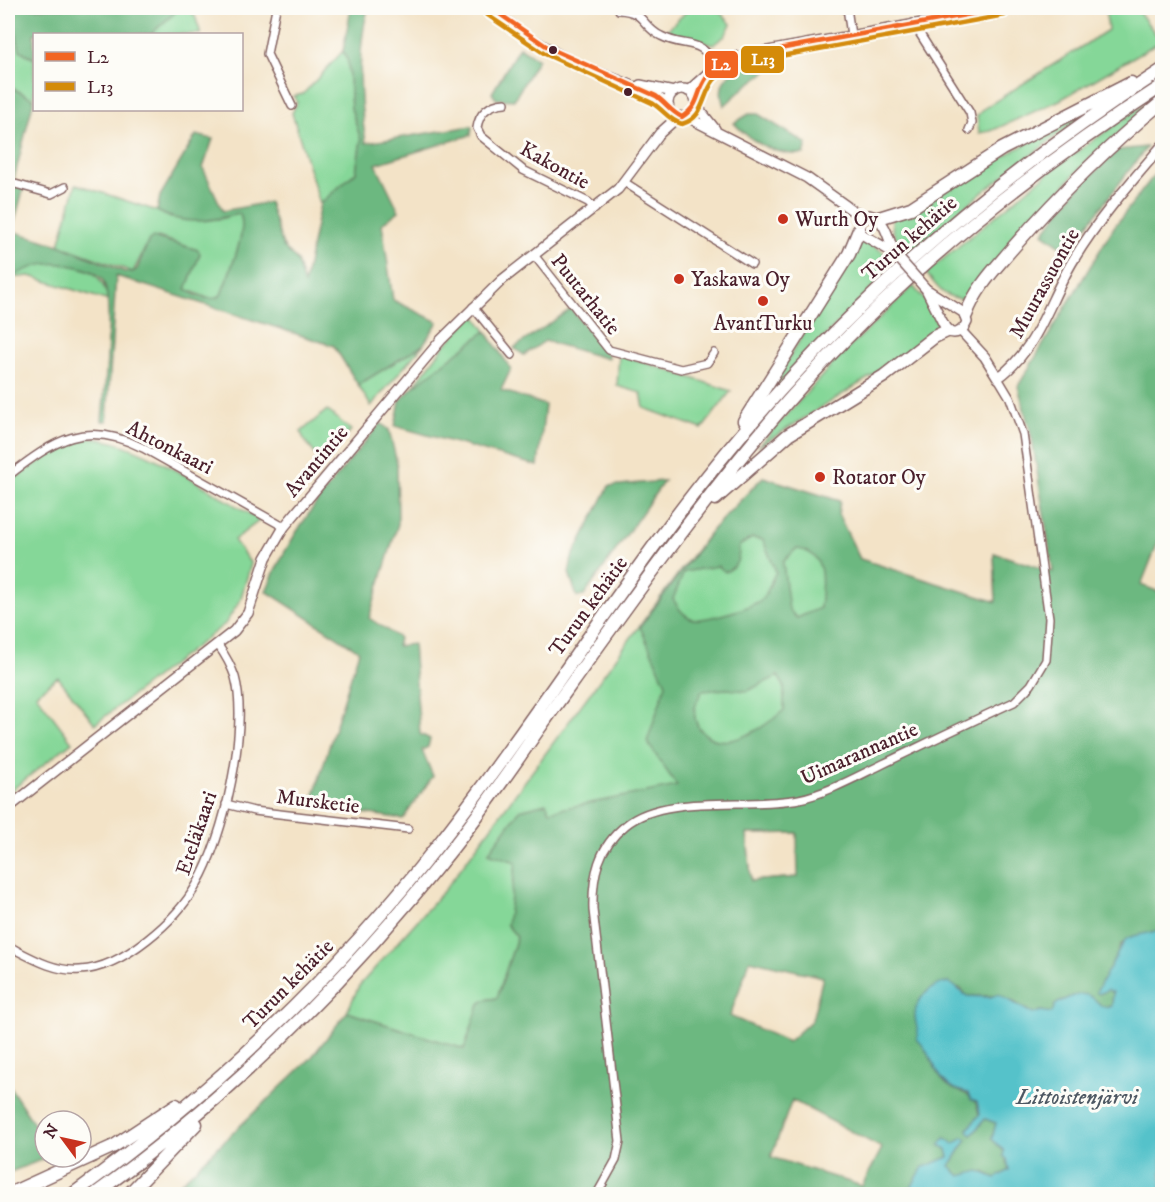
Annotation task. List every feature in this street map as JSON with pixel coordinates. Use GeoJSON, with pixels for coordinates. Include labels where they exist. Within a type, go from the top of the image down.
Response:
{"type":"FeatureCollection","features":[{"type":"Feature","properties":{"kind":"highway"},"geometry":{"type":"LineString","coordinates":[[879,219],[911,207],[1002,149],[1162,69]]}},
{"type":"Feature","properties":{"kind":"highway","name":"Turun kehätie"},"geometry":{"type":"LineString","coordinates":[[73,1194],[213,1084],[286,1015],[363,934],[441,842],[715,467],[817,351],[928,244],[1038,155],[1162,69]]}},
{"type":"Feature","properties":{"kind":"highway","name":"Turun kehätie"},"geometry":{"type":"LineString","coordinates":[[95,1194],[194,1116],[273,1046],[372,944],[449,853],[678,536],[791,398],[879,307],[936,254],[1024,182],[1162,86]]}},
{"type":"Feature","properties":{"kind":"highway"},"geometry":{"type":"LineString","coordinates":[[966,315],[970,303],[985,281],[1051,206],[1098,158],[1162,102]]}},
{"type":"Feature","properties":{"kind":"highway"},"geometry":{"type":"LineString","coordinates":[[715,467],[849,254],[861,224]]}},
{"type":"Feature","properties":{"kind":"highway"},"geometry":{"type":"LineString","coordinates":[[678,536],[725,489],[788,435],[884,376],[934,337],[947,331]]}},
{"type":"Feature","properties":{"kind":"highway"},"geometry":{"type":"LineString","coordinates":[[9,1194],[114,1146],[150,1123],[208,1080],[286,1015]]}},
{"type":"Feature","properties":{"kind":"highway"},"geometry":{"type":"LineString","coordinates":[[129,1194],[273,1046]]}},
{"type":"Feature","properties":{"kind":"street"},"geometry":{"type":"LineString","coordinates":[[276,8],[267,54],[292,106]]}},
{"type":"Feature","properties":{"kind":"street"},"geometry":{"type":"LineString","coordinates":[[491,8],[518,30],[554,52],[591,69],[634,85],[693,98],[717,131]]}},
{"type":"Feature","properties":{"kind":"street"},"geometry":{"type":"LineString","coordinates":[[847,8],[851,35]]}},
{"type":"Feature","properties":{"kind":"street"},"geometry":{"type":"LineString","coordinates":[[620,10],[631,10],[640,15],[661,36],[698,45],[708,52],[716,66],[756,51],[1004,8]]}},
{"type":"Feature","properties":{"kind":"street"},"geometry":{"type":"LineString","coordinates":[[913,23],[970,113],[972,123],[969,130]]}},
{"type":"Feature","properties":{"kind":"street","name":"Avantintie"},"geometry":{"type":"LineString","coordinates":[[8,808],[234,631],[248,613],[266,558],[284,527],[441,340],[473,306],[534,255],[595,209],[624,182],[660,134],[682,116],[692,112],[693,98],[708,73],[716,66]]}},
{"type":"Feature","properties":{"kind":"street"},"geometry":{"type":"LineString","coordinates":[[634,85],[682,116],[717,131],[823,187],[861,224],[866,238],[894,253]]}},
{"type":"Feature","properties":{"kind":"street","name":"Avantintie"},"geometry":{"type":"LineString","coordinates":[[660,134],[674,92]]}},
{"type":"Feature","properties":{"kind":"street","name":"Kakontie"},"geometry":{"type":"LineString","coordinates":[[505,104],[492,105],[481,115],[477,128],[481,136],[523,170],[588,202],[595,209]]}},
{"type":"Feature","properties":{"kind":"street","name":"Muurassuontie"},"geometry":{"type":"LineString","coordinates":[[998,378],[1021,358],[1038,335],[1067,270],[1083,245],[1162,146]]}},
{"type":"Feature","properties":{"kind":"street"},"geometry":{"type":"LineString","coordinates":[[8,182],[51,194],[65,187]]}},
{"type":"Feature","properties":{"kind":"street"},"geometry":{"type":"LineString","coordinates":[[624,182],[752,264]]}},
{"type":"Feature","properties":{"kind":"street"},"geometry":{"type":"LineString","coordinates":[[861,224],[869,215],[879,219],[894,253],[926,289],[947,331],[956,333],[961,331],[967,322],[966,315],[926,289]]}},
{"type":"Feature","properties":{"kind":"street","name":"Puutarhatie"},"geometry":{"type":"LineString","coordinates":[[534,255],[609,350],[681,369],[707,363],[714,354]]}},
{"type":"Feature","properties":{"kind":"street"},"geometry":{"type":"LineString","coordinates":[[473,306],[512,355]]}},
{"type":"Feature","properties":{"kind":"street","name":"Uimarannantie"},"geometry":{"type":"LineString","coordinates":[[597,1194],[616,1160],[620,1141],[593,910],[592,884],[597,862],[609,843],[626,824],[648,812],[664,808],[777,804],[821,793],[1014,702],[1030,685],[1046,660],[1049,618],[1023,435],[1010,398],[985,357],[961,331]]}},
{"type":"Feature","properties":{"kind":"street","name":"Ahtonkaari"},"geometry":{"type":"LineString","coordinates":[[8,476],[62,439],[74,435],[101,433],[128,440],[284,527]]}},
{"type":"Feature","properties":{"kind":"street","name":"Eteläkaari"},"geometry":{"type":"LineString","coordinates":[[8,946],[49,965],[70,970],[92,969],[116,960],[174,915],[192,893],[206,866],[226,804],[237,743],[237,700],[234,675],[218,645]]}},
{"type":"Feature","properties":{"kind":"street","name":"Mursketie"},"geometry":{"type":"LineString","coordinates":[[226,804],[254,811],[408,829]]}},
{"type":"Feature","properties":{"kind":"green space"},"geometry":{"type":"Polygon","coordinates":[[[8,8],[10,8],[20,50],[33,58],[33,98],[8,86],[8,8]]]}},
{"type":"Feature","properties":{"kind":"green space"},"geometry":{"type":"Polygon","coordinates":[[[10,8],[180,8],[152,33],[33,33],[33,58],[20,50],[10,8]]]}},
{"type":"Feature","properties":{"kind":"green space"},"geometry":{"type":"Polygon","coordinates":[[[180,8],[187,8],[195,16],[201,33],[152,33],[180,8]]]}},
{"type":"Feature","properties":{"kind":"green space"},"geometry":{"type":"Polygon","coordinates":[[[351,8],[368,8],[364,24],[360,75],[366,143],[472,126],[471,135],[376,164],[399,211],[382,224],[393,300],[438,322],[423,345],[358,385],[334,346],[116,276],[107,421],[102,421],[108,305],[102,279],[89,270],[55,263],[39,265],[8,279],[8,86],[33,98],[13,183],[24,187],[12,231],[59,245],[125,272],[133,272],[137,269],[149,240],[153,237],[198,250],[200,254],[186,289],[204,298],[213,298],[221,295],[240,241],[242,220],[239,213],[208,220],[177,219],[157,211],[160,196],[196,135],[213,139],[203,168],[223,211],[269,202],[283,246],[297,261],[304,285],[320,204],[356,172],[361,140],[351,108],[348,62],[343,51],[351,8]]]}},
{"type":"Feature","properties":{"kind":"green space"},"geometry":{"type":"Polygon","coordinates":[[[690,8],[716,8],[731,24],[725,36],[714,44],[664,33],[690,8]]]}},
{"type":"Feature","properties":{"kind":"green space"},"geometry":{"type":"Polygon","coordinates":[[[1105,8],[1136,8],[1161,41],[1060,100],[991,131],[979,133],[977,116],[983,109],[1108,30],[1105,8]]]}},
{"type":"Feature","properties":{"kind":"green space"},"geometry":{"type":"Polygon","coordinates":[[[519,47],[538,59],[514,100],[496,99],[492,93],[519,47]]]}},
{"type":"Feature","properties":{"kind":"green space"},"geometry":{"type":"Polygon","coordinates":[[[343,51],[348,62],[351,108],[361,140],[356,172],[320,204],[292,113],[297,103],[294,96],[303,94],[343,51]]]}},
{"type":"Feature","properties":{"kind":"green space"},"geometry":{"type":"Polygon","coordinates":[[[782,60],[746,86],[724,106],[721,93],[723,83],[729,75],[748,65],[782,60]]]}},
{"type":"Feature","properties":{"kind":"green space"},"geometry":{"type":"Polygon","coordinates":[[[1162,92],[1162,97],[1091,157],[1069,180],[967,300],[947,295],[926,273],[1054,168],[1162,92]]]}},
{"type":"Feature","properties":{"kind":"green space"},"geometry":{"type":"Polygon","coordinates":[[[1100,103],[984,191],[908,254],[898,241],[893,233],[893,217],[1100,103]]]}},
{"type":"Feature","properties":{"kind":"green space"},"geometry":{"type":"Polygon","coordinates":[[[749,114],[758,114],[807,144],[804,154],[784,153],[766,147],[748,137],[734,123],[749,114]]]}},
{"type":"Feature","properties":{"kind":"green space"},"geometry":{"type":"Polygon","coordinates":[[[1147,147],[1077,239],[1071,253],[1043,233],[1077,189],[1118,150],[1147,147]]]}},
{"type":"Feature","properties":{"kind":"green space"},"geometry":{"type":"Polygon","coordinates":[[[1162,165],[1162,541],[1159,540],[1141,585],[1162,593],[1162,929],[1121,944],[1110,972],[1098,989],[1099,994],[1108,990],[1113,992],[1112,1006],[1103,1007],[1085,996],[1074,996],[1055,1005],[1052,1013],[1041,1011],[1033,1014],[1014,1002],[994,996],[967,996],[960,988],[928,991],[922,999],[917,1012],[919,1032],[917,1039],[925,1048],[945,1083],[971,1097],[974,1101],[979,1116],[968,1129],[972,1135],[985,1119],[996,1123],[992,1139],[1004,1151],[1009,1170],[996,1178],[984,1172],[960,1176],[950,1166],[967,1139],[954,1144],[946,1138],[939,1145],[947,1149],[949,1157],[924,1167],[907,1194],[169,1194],[311,1058],[347,1012],[464,1049],[479,1005],[484,1000],[497,998],[517,937],[507,925],[516,862],[488,853],[520,810],[546,803],[550,811],[677,786],[647,742],[666,684],[640,627],[713,529],[763,477],[840,501],[838,514],[860,559],[996,602],[994,553],[1053,572],[1032,439],[1018,386],[1114,227],[1162,165]],[[752,538],[739,546],[737,562],[733,568],[725,572],[718,566],[684,572],[673,599],[686,616],[699,619],[718,616],[752,605],[764,597],[776,572],[763,540],[752,538]],[[796,549],[783,562],[789,610],[797,618],[820,608],[822,580],[818,562],[806,551],[796,549]],[[778,676],[747,691],[727,689],[702,691],[695,708],[698,726],[707,736],[717,740],[729,740],[754,732],[784,710],[784,686],[778,676]],[[797,833],[747,834],[751,881],[798,877],[797,833]],[[750,960],[730,1016],[788,1042],[812,1020],[823,977],[750,960]],[[792,1100],[771,1157],[862,1186],[882,1148],[792,1100]]]}},
{"type":"Feature","properties":{"kind":"green space"},"geometry":{"type":"Polygon","coordinates":[[[76,184],[157,211],[171,218],[220,219],[239,213],[242,220],[240,241],[221,295],[212,300],[186,289],[200,254],[198,250],[158,237],[149,240],[133,272],[59,245],[76,184]]]}},
{"type":"Feature","properties":{"kind":"green space"},"geometry":{"type":"Polygon","coordinates":[[[860,239],[882,251],[895,265],[765,398],[860,239]]]}},
{"type":"Feature","properties":{"kind":"green space"},"geometry":{"type":"Polygon","coordinates":[[[59,262],[92,272],[101,282],[109,301],[30,276],[9,278],[31,266],[59,262]]]}},
{"type":"Feature","properties":{"kind":"green space"},"geometry":{"type":"Polygon","coordinates":[[[913,286],[932,308],[939,330],[907,354],[758,447],[836,360],[913,286]]]}},
{"type":"Feature","properties":{"kind":"green space"},"geometry":{"type":"Polygon","coordinates":[[[571,309],[608,355],[608,359],[545,341],[524,355],[514,348],[571,309]]]}},
{"type":"Feature","properties":{"kind":"green space"},"geometry":{"type":"Polygon","coordinates":[[[474,314],[486,331],[413,387],[444,346],[474,314]]]}},
{"type":"Feature","properties":{"kind":"green space"},"geometry":{"type":"Polygon","coordinates":[[[486,331],[511,369],[501,390],[545,405],[538,466],[395,426],[400,401],[413,387],[486,331]]]}},
{"type":"Feature","properties":{"kind":"green space"},"geometry":{"type":"Polygon","coordinates":[[[423,345],[371,406],[358,385],[423,345]]]}},
{"type":"Feature","properties":{"kind":"green space"},"geometry":{"type":"Polygon","coordinates":[[[619,354],[731,391],[702,429],[644,408],[641,393],[617,386],[619,354]]]}},
{"type":"Feature","properties":{"kind":"green space"},"geometry":{"type":"Polygon","coordinates":[[[327,410],[351,430],[323,464],[304,440],[301,432],[327,410]]]}},
{"type":"Feature","properties":{"kind":"green space"},"geometry":{"type":"Polygon","coordinates":[[[381,423],[389,430],[397,463],[398,524],[369,618],[399,638],[397,646],[413,644],[420,734],[430,739],[428,747],[422,750],[433,776],[403,819],[329,808],[314,795],[359,651],[266,591],[302,523],[332,482],[381,423]]]}},
{"type":"Feature","properties":{"kind":"green space"},"geometry":{"type":"Polygon","coordinates":[[[88,438],[108,441],[152,458],[260,520],[234,540],[251,564],[240,601],[225,624],[95,724],[58,677],[36,694],[72,742],[8,793],[8,483],[64,445],[88,438]]]}},
{"type":"Feature","properties":{"kind":"green space"},"geometry":{"type":"Polygon","coordinates":[[[763,477],[840,501],[838,514],[860,559],[996,602],[994,553],[1020,561],[972,711],[771,834],[747,834],[751,881],[798,877],[793,947],[507,925],[517,937],[497,998],[484,1000],[480,1005],[464,1049],[347,1012],[359,986],[447,887],[683,567],[713,529],[763,477]]]}},
{"type":"Feature","properties":{"kind":"green space"},"geometry":{"type":"Polygon","coordinates":[[[664,481],[584,596],[577,597],[569,573],[572,558],[609,486],[664,481]]]}},
{"type":"Feature","properties":{"kind":"green space"},"geometry":{"type":"Polygon","coordinates":[[[8,1084],[33,1123],[33,1163],[8,1173],[8,1084]]]}},
{"type":"Feature","properties":{"kind":"water","name":"Littoistenjärvi"},"geometry":{"type":"Polygon","coordinates":[[[1162,929],[1162,1194],[907,1194],[923,1167],[949,1157],[947,1149],[939,1145],[945,1138],[954,1144],[963,1137],[967,1139],[950,1166],[960,1176],[979,1171],[996,1178],[1009,1170],[1007,1159],[1003,1156],[1004,1151],[992,1139],[996,1123],[985,1119],[972,1135],[969,1133],[968,1129],[980,1114],[977,1102],[971,1100],[968,1093],[948,1085],[917,1039],[916,1009],[922,997],[937,985],[949,982],[967,996],[990,997],[999,994],[1033,1014],[1041,1011],[1052,1013],[1055,1005],[1083,994],[1091,997],[1101,1006],[1112,1006],[1113,992],[1108,990],[1099,994],[1096,992],[1124,942],[1130,937],[1162,929]]]}},
{"type":"Feature","properties":{"kind":"transit line","name":"L2"},"geometry":{"type":"LineString","coordinates":[[491,8],[549,48],[656,96],[682,117],[692,108],[710,73],[735,57],[1004,8]]}},
{"type":"Feature","properties":{"kind":"transit line","name":"L13"},"geometry":{"type":"LineString","coordinates":[[486,14],[545,54],[652,103],[673,120],[682,124],[695,117],[714,80],[737,64],[1005,15]]}},
{"type":"Feature","properties":{"kind":"place","name":"Wurth Oy"},"geometry":{"type":"Point","coordinates":[783,219]}},
{"type":"Feature","properties":{"kind":"place","name":"Yaskawa Oy"},"geometry":{"type":"Point","coordinates":[679,279]}},
{"type":"Feature","properties":{"kind":"place","name":"AvantTurku"},"geometry":{"type":"Point","coordinates":[763,301]}},
{"type":"Feature","properties":{"kind":"place","name":"Rotator Oy"},"geometry":{"type":"Point","coordinates":[820,477]}}]}
